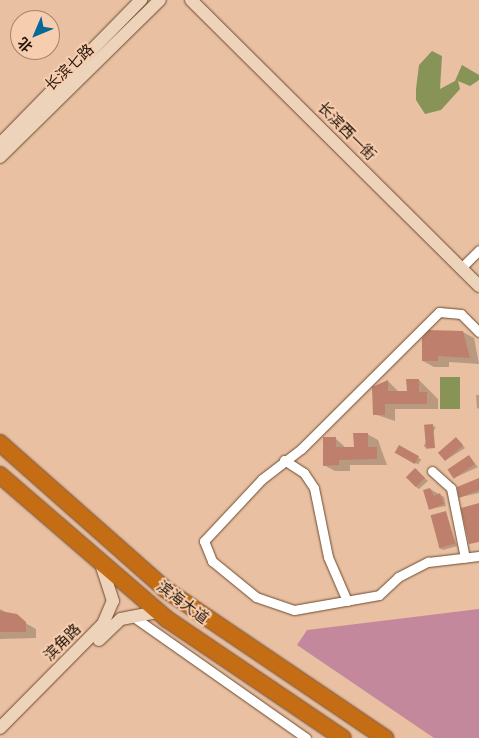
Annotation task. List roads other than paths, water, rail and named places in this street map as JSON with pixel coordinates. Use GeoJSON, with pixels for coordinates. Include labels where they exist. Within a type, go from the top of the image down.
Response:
{"type":"FeatureCollection","features":[{"type":"Feature","properties":{"kind":"highway","name":"滨海大道"},"geometry":{"type":"LineString","coordinates":[[0,443],[165,589],[385,738]]}},
{"type":"Feature","properties":{"kind":"highway","name":"滨海大道"},"geometry":{"type":"LineString","coordinates":[[0,475],[102,567],[158,612],[343,738]]}},
{"type":"Feature","properties":{"kind":"street","name":"长滨七路"},"geometry":{"type":"LineString","coordinates":[[0,144],[141,0]]}},
{"type":"Feature","properties":{"kind":"street","name":"长滨七路"},"geometry":{"type":"LineString","coordinates":[[0,157],[160,0]]}},
{"type":"Feature","properties":{"kind":"street","name":"长滨西一街"},"geometry":{"type":"LineString","coordinates":[[192,0],[463,265],[479,276]]}},
{"type":"Feature","properties":{"kind":"street","name":"长滨西一街"},"geometry":{"type":"LineString","coordinates":[[202,0],[463,265],[479,286]]}},
{"type":"Feature","properties":{"kind":"street"},"geometry":{"type":"LineString","coordinates":[[463,265],[479,250]]}},
{"type":"Feature","properties":{"kind":"street"},"geometry":{"type":"LineString","coordinates":[[479,332],[462,314],[438,312],[301,449],[284,460],[207,532],[205,552],[256,597],[294,610],[379,595],[398,576],[428,562],[479,556]]}},
{"type":"Feature","properties":{"kind":"street"},"geometry":{"type":"LineString","coordinates":[[284,460],[304,473],[314,488],[328,557],[346,601]]}},
{"type":"Feature","properties":{"kind":"street"},"geometry":{"type":"LineString","coordinates":[[432,471],[451,488],[465,558]]}},
{"type":"Feature","properties":{"kind":"street","name":"滨角路"},"geometry":{"type":"LineString","coordinates":[[0,728],[103,624],[113,601],[102,567]]}},
{"type":"Feature","properties":{"kind":"street","name":"滨角路"},"geometry":{"type":"LineString","coordinates":[[2,738],[109,630],[131,615],[158,612]]}},
{"type":"Feature","properties":{"kind":"street"},"geometry":{"type":"LineString","coordinates":[[131,615],[220,682],[306,738]]}}]}
